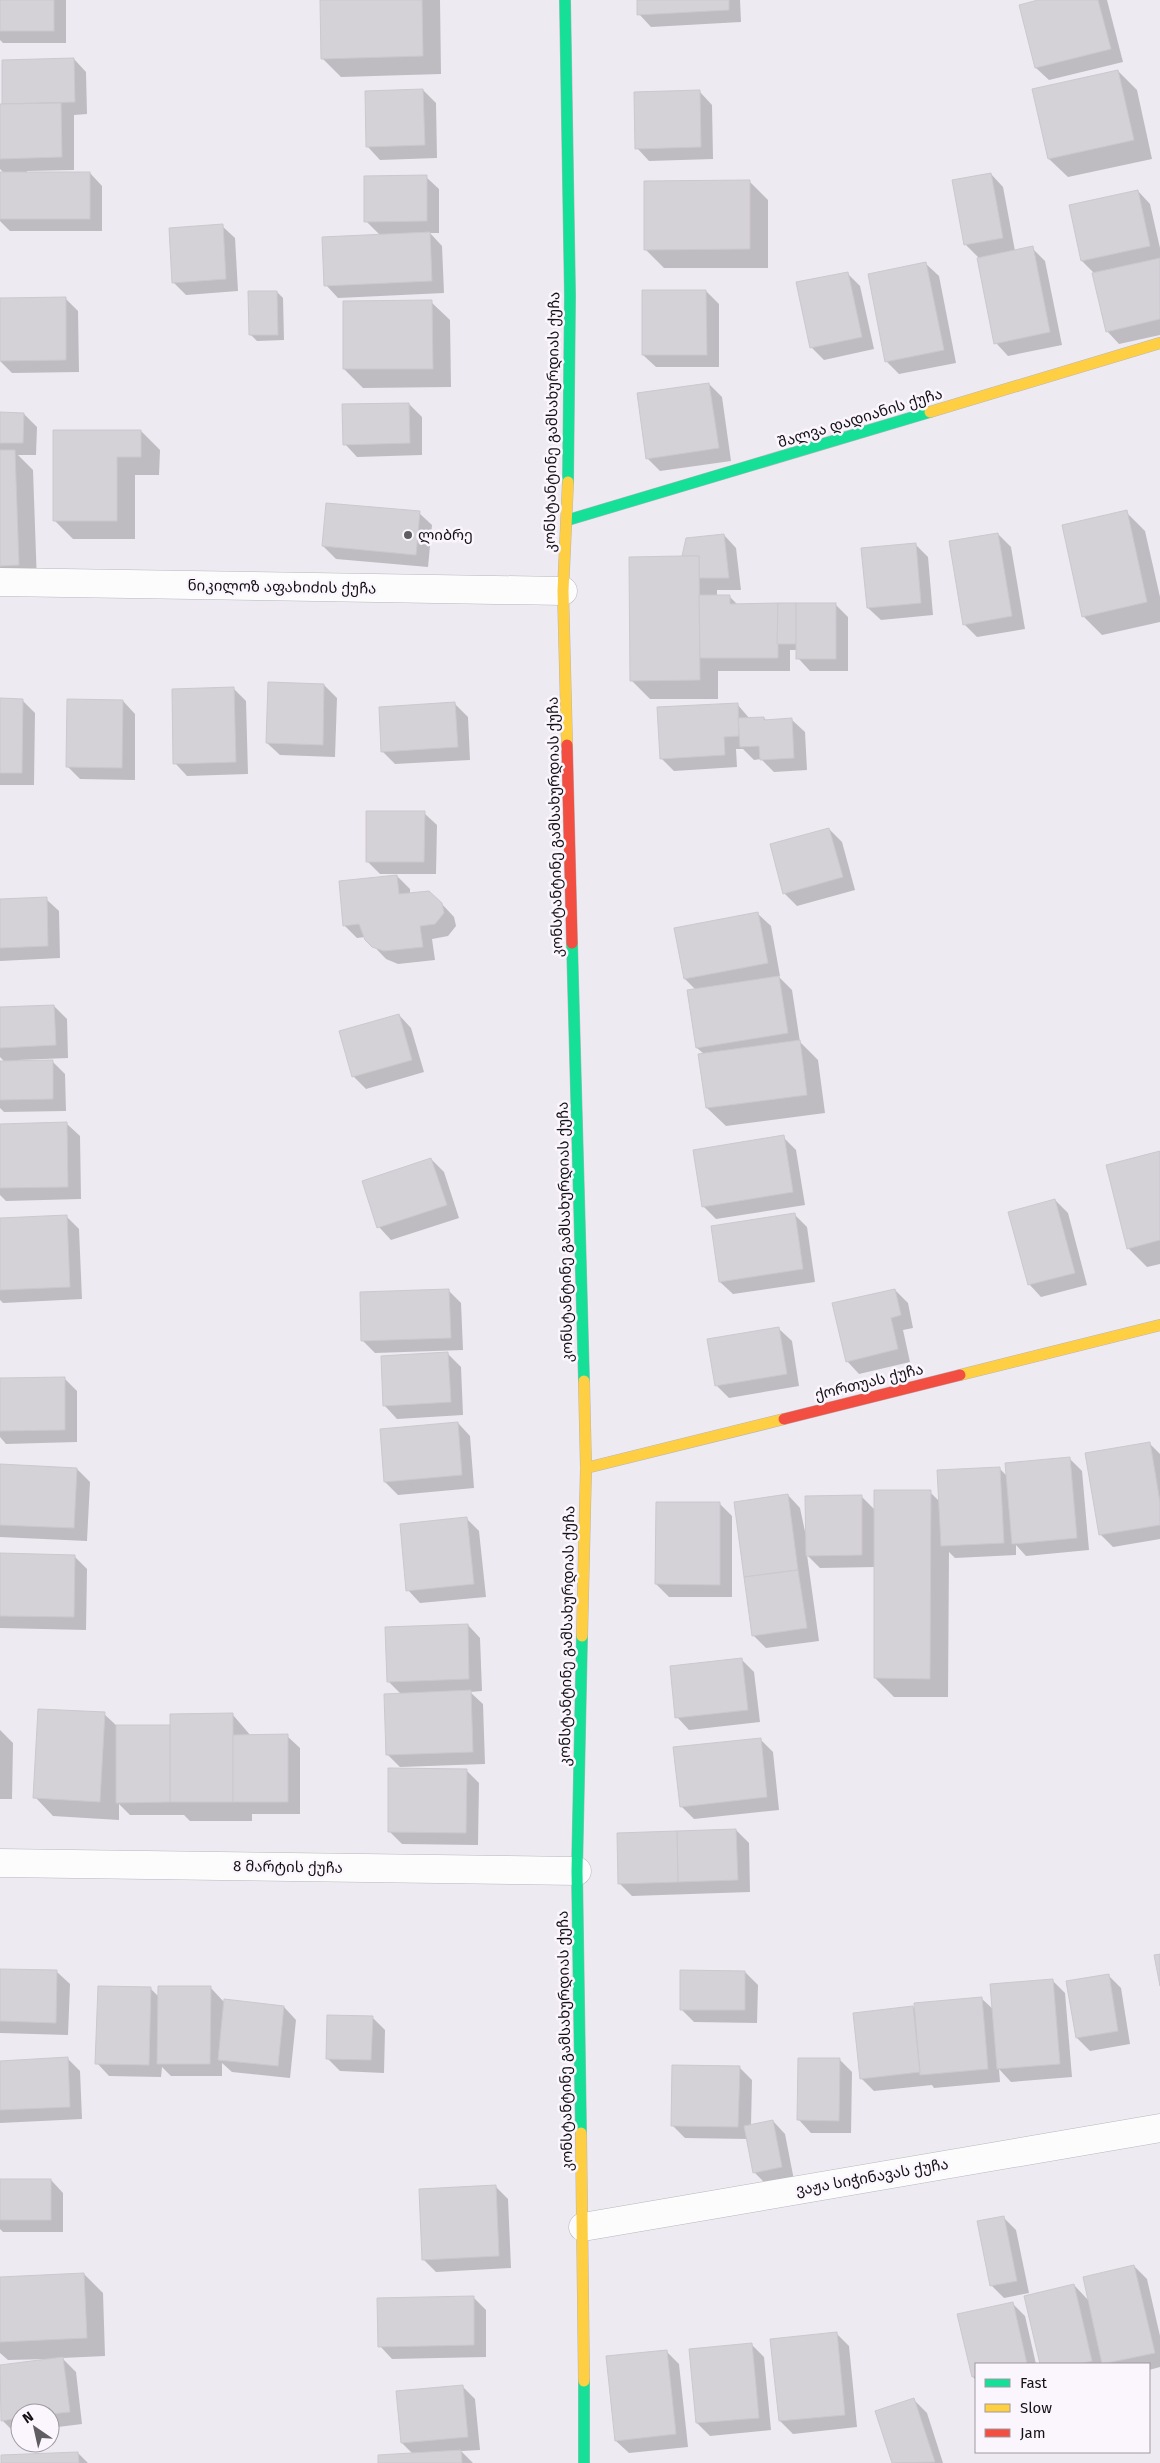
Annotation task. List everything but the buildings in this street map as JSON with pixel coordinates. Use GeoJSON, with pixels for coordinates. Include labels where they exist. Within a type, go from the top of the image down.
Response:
{"type":"FeatureCollection","features":[{"type":"Feature","properties":{"kind":"main road","name":"კონსტანტინე გამსახურდიას ქუჩა"},"geometry":{"type":"LineString","coordinates":[[565,0],[569,327],[568,520],[563,591],[586,1468],[577,1871],[583,2227],[584,2463]]}},
{"type":"Feature","properties":{"kind":"main road","name":"შალვა დადიანის ქუჩა"},"geometry":{"type":"LineString","coordinates":[[568,520],[1160,343]]}},
{"type":"Feature","properties":{"kind":"main road","name":"ქორთუას ქუჩა"},"geometry":{"type":"LineString","coordinates":[[586,1468],[1160,1325]]}},
{"type":"Feature","properties":{"kind":"street","name":"ნიკილოზ აფახიძის ქუჩა"},"geometry":{"type":"LineString","coordinates":[[0,582],[563,591]]}},
{"type":"Feature","properties":{"kind":"street","name":"8 მარტის ქუჩა"},"geometry":{"type":"LineString","coordinates":[[0,1863],[577,1871]]}},
{"type":"Feature","properties":{"kind":"street","name":"ვაჟა სიჭინავას ქუჩა"},"geometry":{"type":"LineString","coordinates":[[583,2227],[1160,2128]]}},
{"type":"Feature","properties":{"kind":"traffic: fast"},"geometry":{"type":"LineString","coordinates":[[565,0],[570,296],[568,482]]}},
{"type":"Feature","properties":{"kind":"traffic: fast"},"geometry":{"type":"LineString","coordinates":[[568,520],[930,412]]}},
{"type":"Feature","properties":{"kind":"traffic: fast"},"geometry":{"type":"LineString","coordinates":[[572,943],[584,1381]]}},
{"type":"Feature","properties":{"kind":"traffic: fast"},"geometry":{"type":"LineString","coordinates":[[581,2133],[577,1871],[582,1636]]}},
{"type":"Feature","properties":{"kind":"traffic: fast"},"geometry":{"type":"LineString","coordinates":[[584,2381],[584,2463]]}},
{"type":"Feature","properties":{"kind":"traffic: slow"},"geometry":{"type":"LineString","coordinates":[[930,412],[1160,343]]}},
{"type":"Feature","properties":{"kind":"traffic: slow"},"geometry":{"type":"LineString","coordinates":[[567,745],[563,591],[568,482]]}},
{"type":"Feature","properties":{"kind":"traffic: slow"},"geometry":{"type":"LineString","coordinates":[[960,1375],[1160,1325]]}},
{"type":"Feature","properties":{"kind":"traffic: slow"},"geometry":{"type":"LineString","coordinates":[[582,1636],[586,1468],[584,1381]]}},
{"type":"Feature","properties":{"kind":"traffic: slow"},"geometry":{"type":"LineString","coordinates":[[586,1468],[784,1419]]}},
{"type":"Feature","properties":{"kind":"traffic: slow"},"geometry":{"type":"LineString","coordinates":[[581,2133],[584,2381]]}},
{"type":"Feature","properties":{"kind":"traffic: jam"},"geometry":{"type":"LineString","coordinates":[[567,745],[572,943]]}},
{"type":"Feature","properties":{"kind":"traffic: jam"},"geometry":{"type":"LineString","coordinates":[[784,1419],[960,1375]]}},
{"type":"Feature","properties":{"kind":"place","name":"ლიბრე"},"geometry":{"type":"Point","coordinates":[408,535]}}]}
